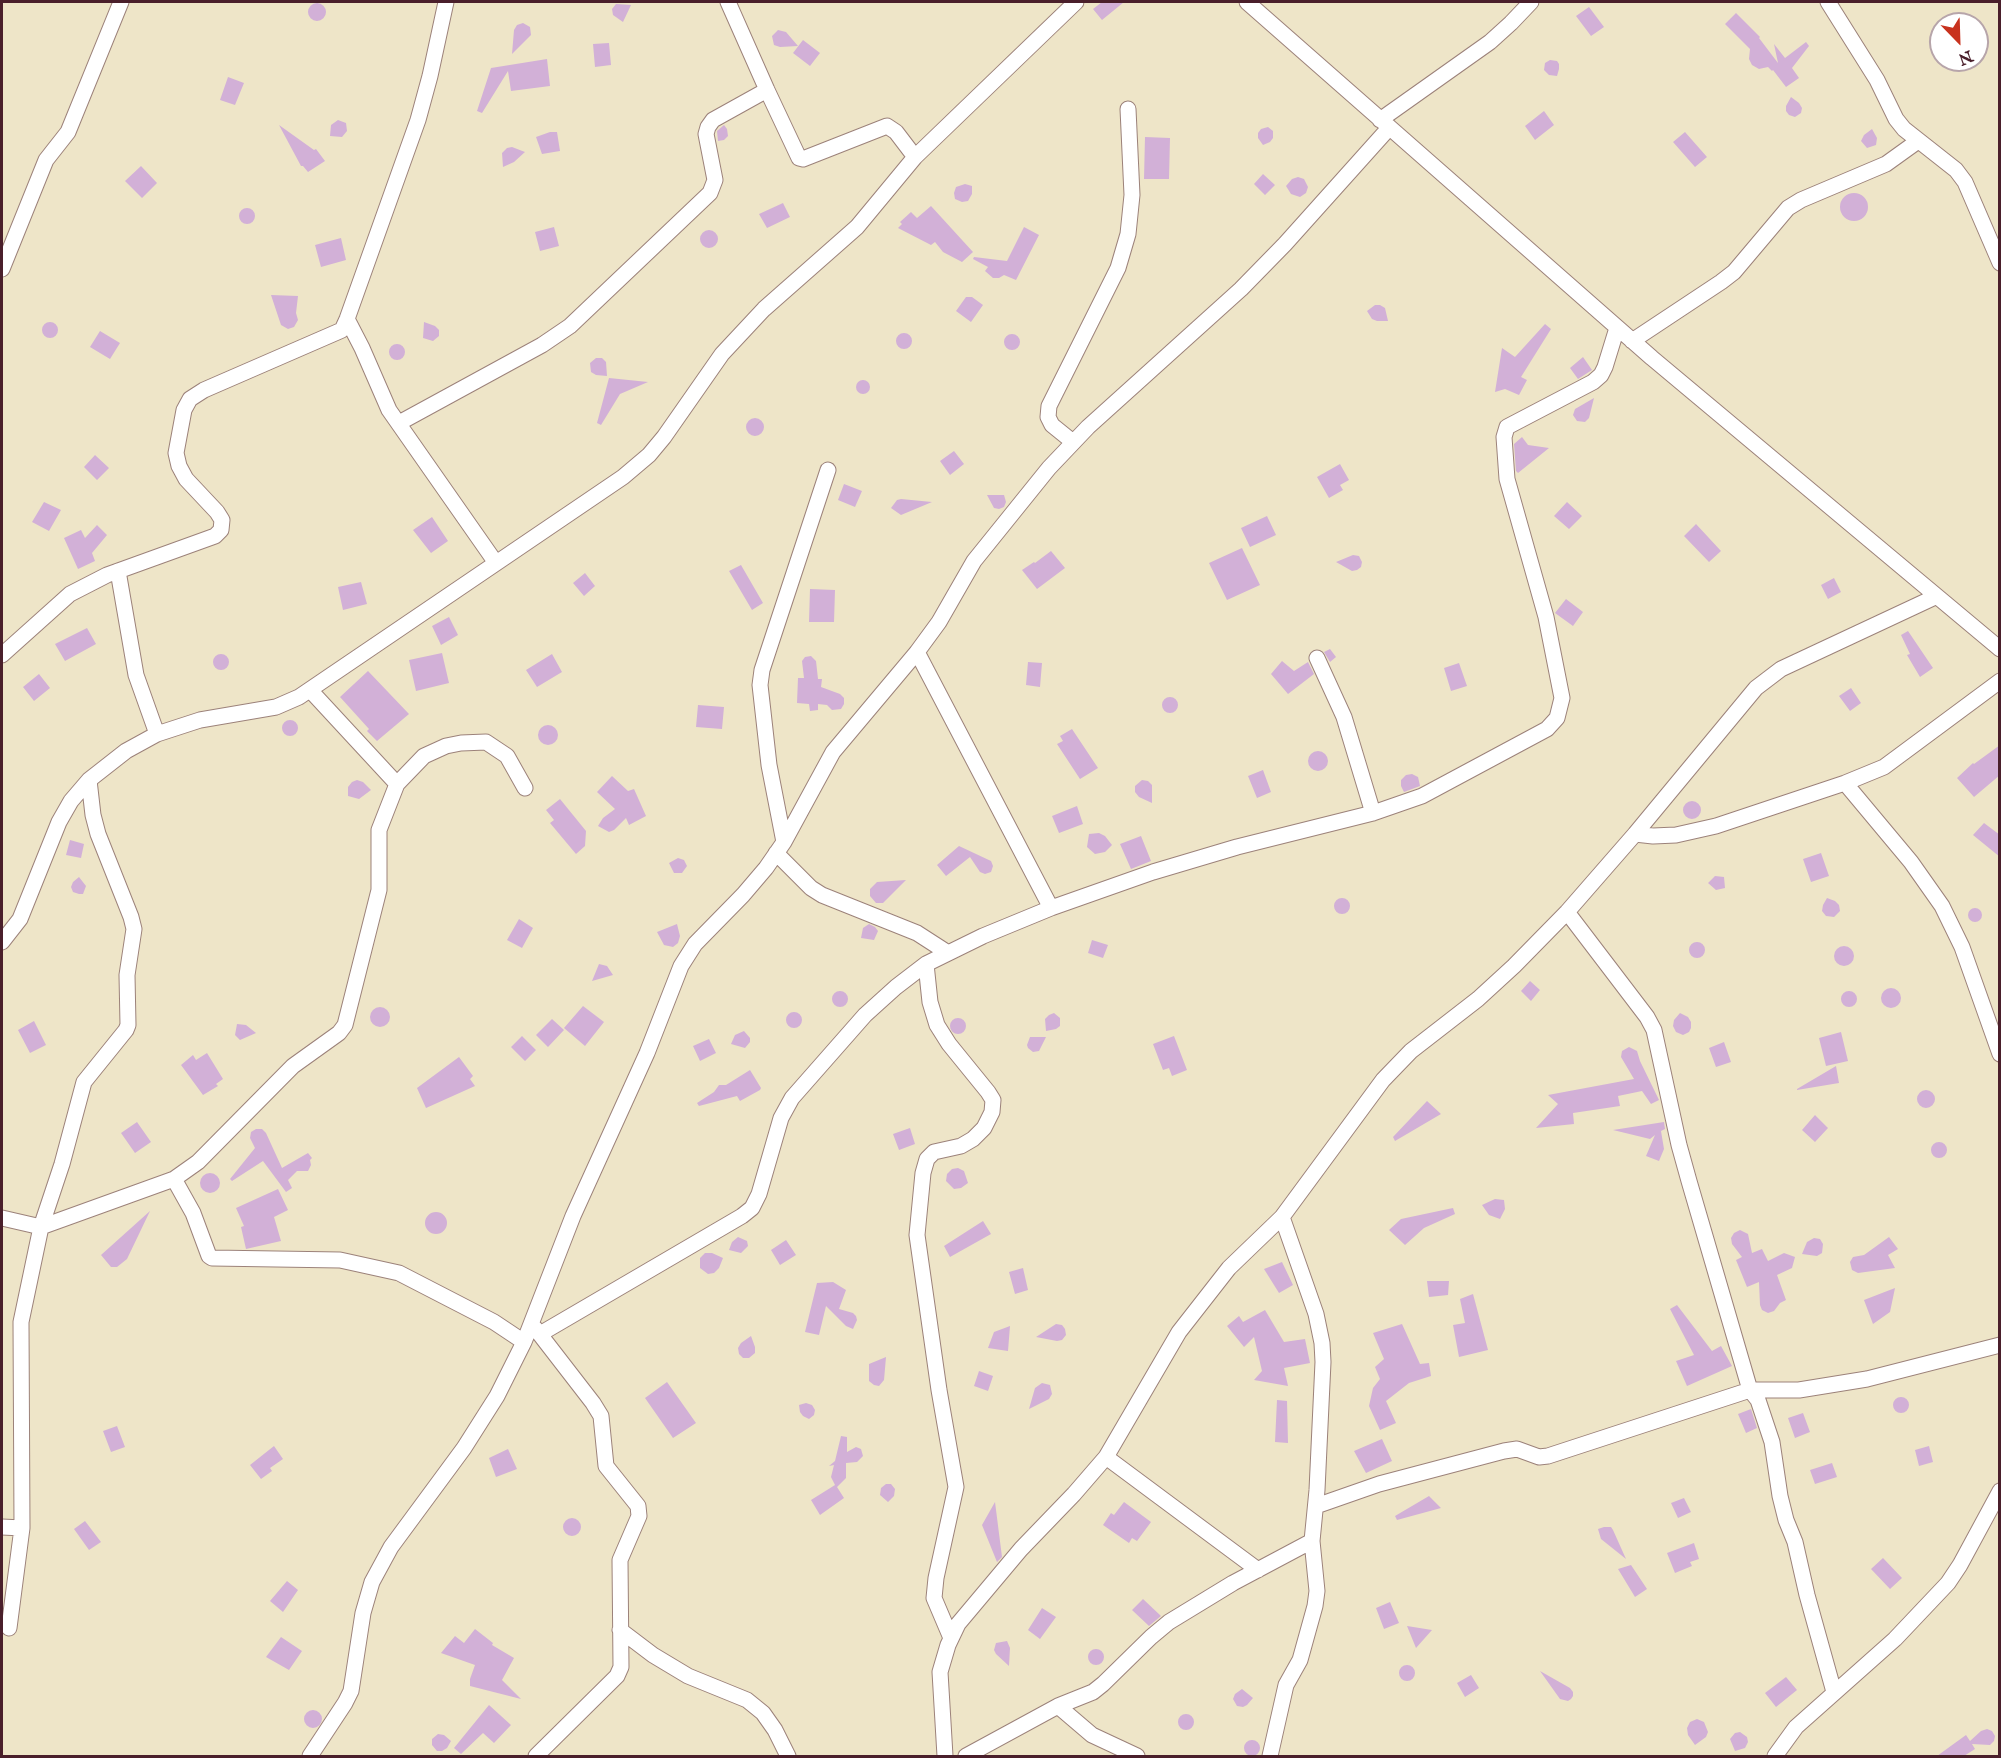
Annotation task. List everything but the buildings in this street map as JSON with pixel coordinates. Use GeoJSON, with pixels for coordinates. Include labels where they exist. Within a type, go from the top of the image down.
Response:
{"type":"FeatureCollection","features":[{"type":"Feature","properties":{"kind":"street"},"geometry":{"type":"LineString","coordinates":[[2,269],[46,160],[68,132],[121,2]]}},
{"type":"Feature","properties":{"kind":"street"},"geometry":{"type":"LineString","coordinates":[[2,655],[70,594],[118,571],[215,536],[221,530],[222,520],[186,479],[177,460],[176,453],[184,410],[190,399],[204,390],[342,330],[418,120],[446,2]]}},
{"type":"Feature","properties":{"kind":"street"},"geometry":{"type":"LineString","coordinates":[[728,2],[799,158],[803,159],[887,126],[896,132],[915,157]]}},
{"type":"Feature","properties":{"kind":"street"},"geometry":{"type":"LineString","coordinates":[[2,942],[20,919],[59,822],[71,801],[89,780],[126,752],[157,734],[200,720],[276,706],[300,697],[623,477],[649,455],[722,354],[764,309],[857,227],[915,157],[1076,2]]}},
{"type":"Feature","properties":{"kind":"street"},"geometry":{"type":"LineString","coordinates":[[1247,2],[1632,341],[2000,650]]}},
{"type":"Feature","properties":{"kind":"street"},"geometry":{"type":"LineString","coordinates":[[536,1329],[573,1216],[647,1053],[681,966],[695,944],[743,895],[780,848],[833,752],[917,652],[939,622],[974,561],[1049,468],[1073,442],[1241,289],[1285,244],[1385,124],[1490,42],[1531,2]]}},
{"type":"Feature","properties":{"kind":"street"},"geometry":{"type":"LineString","coordinates":[[1828,2],[1877,80],[1896,119],[1918,141],[1956,170],[1965,182],[2000,263]]}},
{"type":"Feature","properties":{"kind":"street"},"geometry":{"type":"LineString","coordinates":[[399,423],[542,345],[570,326],[710,194],[715,180],[706,134],[708,126],[713,120],[767,90]]}},
{"type":"Feature","properties":{"kind":"street"},"geometry":{"type":"LineString","coordinates":[[1073,442],[1052,425],[1048,417],[1049,406],[1118,268],[1128,234],[1132,195],[1128,109]]}},
{"type":"Feature","properties":{"kind":"street"},"geometry":{"type":"LineString","coordinates":[[1632,341],[1734,272],[1788,207],[1886,164],[1918,141]]}},
{"type":"Feature","properties":{"kind":"street"},"geometry":{"type":"LineString","coordinates":[[347,319],[389,410],[496,563]]}},
{"type":"Feature","properties":{"kind":"street"},"geometry":{"type":"LineString","coordinates":[[310,1756],[351,1691],[363,1613],[372,1582],[391,1547],[464,1448],[497,1396],[524,1342],[536,1329],[732,1222],[752,1208],[759,1194],[781,1118],[792,1098],[865,1015],[896,987],[926,964],[984,936],[1051,909],[1153,872],[1227,850],[1373,813],[1422,796],[1547,729],[1557,718],[1562,698],[1546,617],[1507,479],[1504,437],[1507,427],[1593,382],[1601,375],[1617,328]]}},
{"type":"Feature","properties":{"kind":"street"},"geometry":{"type":"LineString","coordinates":[[828,470],[762,670],[760,685],[780,848],[811,888],[822,895],[917,933],[948,953]]}},
{"type":"Feature","properties":{"kind":"street"},"geometry":{"type":"LineString","coordinates":[[118,571],[136,675],[157,734]]}},
{"type":"Feature","properties":{"kind":"street"},"geometry":{"type":"LineString","coordinates":[[945,1756],[940,1672],[958,1624],[1022,1549],[1106,1457],[1179,1332],[1229,1268],[1282,1217],[1383,1080],[1411,1051],[1478,999],[1567,912],[1756,688],[1781,669],[1935,597]]}},
{"type":"Feature","properties":{"kind":"street"},"geometry":{"type":"LineString","coordinates":[[917,652],[1051,909]]}},
{"type":"Feature","properties":{"kind":"street"},"geometry":{"type":"LineString","coordinates":[[1317,658],[1344,717],[1373,813]]}},
{"type":"Feature","properties":{"kind":"street"},"geometry":{"type":"LineString","coordinates":[[1635,834],[1676,835],[1716,825],[1845,783],[1884,767],[2000,681]]}},
{"type":"Feature","properties":{"kind":"street"},"geometry":{"type":"LineString","coordinates":[[310,690],[397,784]]}},
{"type":"Feature","properties":{"kind":"street"},"geometry":{"type":"LineString","coordinates":[[2,1218],[41,1227],[174,1179],[198,1162],[293,1066],[339,1033],[345,1025],[379,891],[379,830],[397,784],[424,756],[446,746],[486,742],[507,756],[525,788]]}},
{"type":"Feature","properties":{"kind":"street"},"geometry":{"type":"LineString","coordinates":[[9,1628],[22,1528],[21,1322],[41,1227],[63,1164],[84,1082],[128,1025],[127,975],[134,929],[98,834],[93,815],[89,780]]}},
{"type":"Feature","properties":{"kind":"street"},"geometry":{"type":"LineString","coordinates":[[1845,783],[1911,862],[1942,906],[1962,947],[2000,1054]]}},
{"type":"Feature","properties":{"kind":"street"},"geometry":{"type":"LineString","coordinates":[[1567,912],[1647,1017],[1654,1030],[1679,1145],[1750,1390],[1758,1400],[1772,1442],[1780,1496],[1795,1542],[1834,1692]]}},
{"type":"Feature","properties":{"kind":"street"},"geometry":{"type":"LineString","coordinates":[[926,964],[930,1002],[937,1025],[993,1100],[992,1112],[984,1128],[974,1139],[961,1146],[934,1152],[927,1159],[923,1173],[917,1235],[939,1390],[956,1487],[936,1578],[934,1598],[951,1638]]}},
{"type":"Feature","properties":{"kind":"street"},"geometry":{"type":"LineString","coordinates":[[174,1179],[193,1213],[209,1256],[212,1258],[340,1260],[399,1273],[494,1322],[524,1342]]}},
{"type":"Feature","properties":{"kind":"street"},"geometry":{"type":"LineString","coordinates":[[1270,1756],[1286,1685],[1300,1660],[1315,1606],[1317,1591],[1312,1541],[1316,1506],[1323,1362],[1316,1314],[1282,1217]]}},
{"type":"Feature","properties":{"kind":"street"},"geometry":{"type":"LineString","coordinates":[[536,1329],[601,1416],[606,1467],[638,1506],[639,1516],[620,1560],[621,1667],[617,1676],[536,1756]]}},
{"type":"Feature","properties":{"kind":"street"},"geometry":{"type":"LineString","coordinates":[[1316,1506],[1379,1484],[1504,1451],[1517,1449],[1539,1457],[1548,1456],[1750,1390],[1799,1390],[1867,1379],[2000,1345]]}},
{"type":"Feature","properties":{"kind":"street"},"geometry":{"type":"LineString","coordinates":[[1106,1457],[1258,1570]]}},
{"type":"Feature","properties":{"kind":"street"},"geometry":{"type":"LineString","coordinates":[[1775,1756],[1796,1727],[1895,1639],[1947,1583],[1960,1565],[2000,1491]]}},
{"type":"Feature","properties":{"kind":"street"},"geometry":{"type":"LineString","coordinates":[[2,1527],[22,1528]]}},
{"type":"Feature","properties":{"kind":"street"},"geometry":{"type":"LineString","coordinates":[[966,1756],[1058,1706],[1093,1692],[1169,1622],[1312,1541]]}},
{"type":"Feature","properties":{"kind":"street"},"geometry":{"type":"LineString","coordinates":[[620,1630],[653,1655],[688,1676],[747,1700],[763,1713],[775,1730],[788,1756]]}},
{"type":"Feature","properties":{"kind":"street"},"geometry":{"type":"LineString","coordinates":[[1058,1706],[1092,1735],[1137,1756]]}}]}
